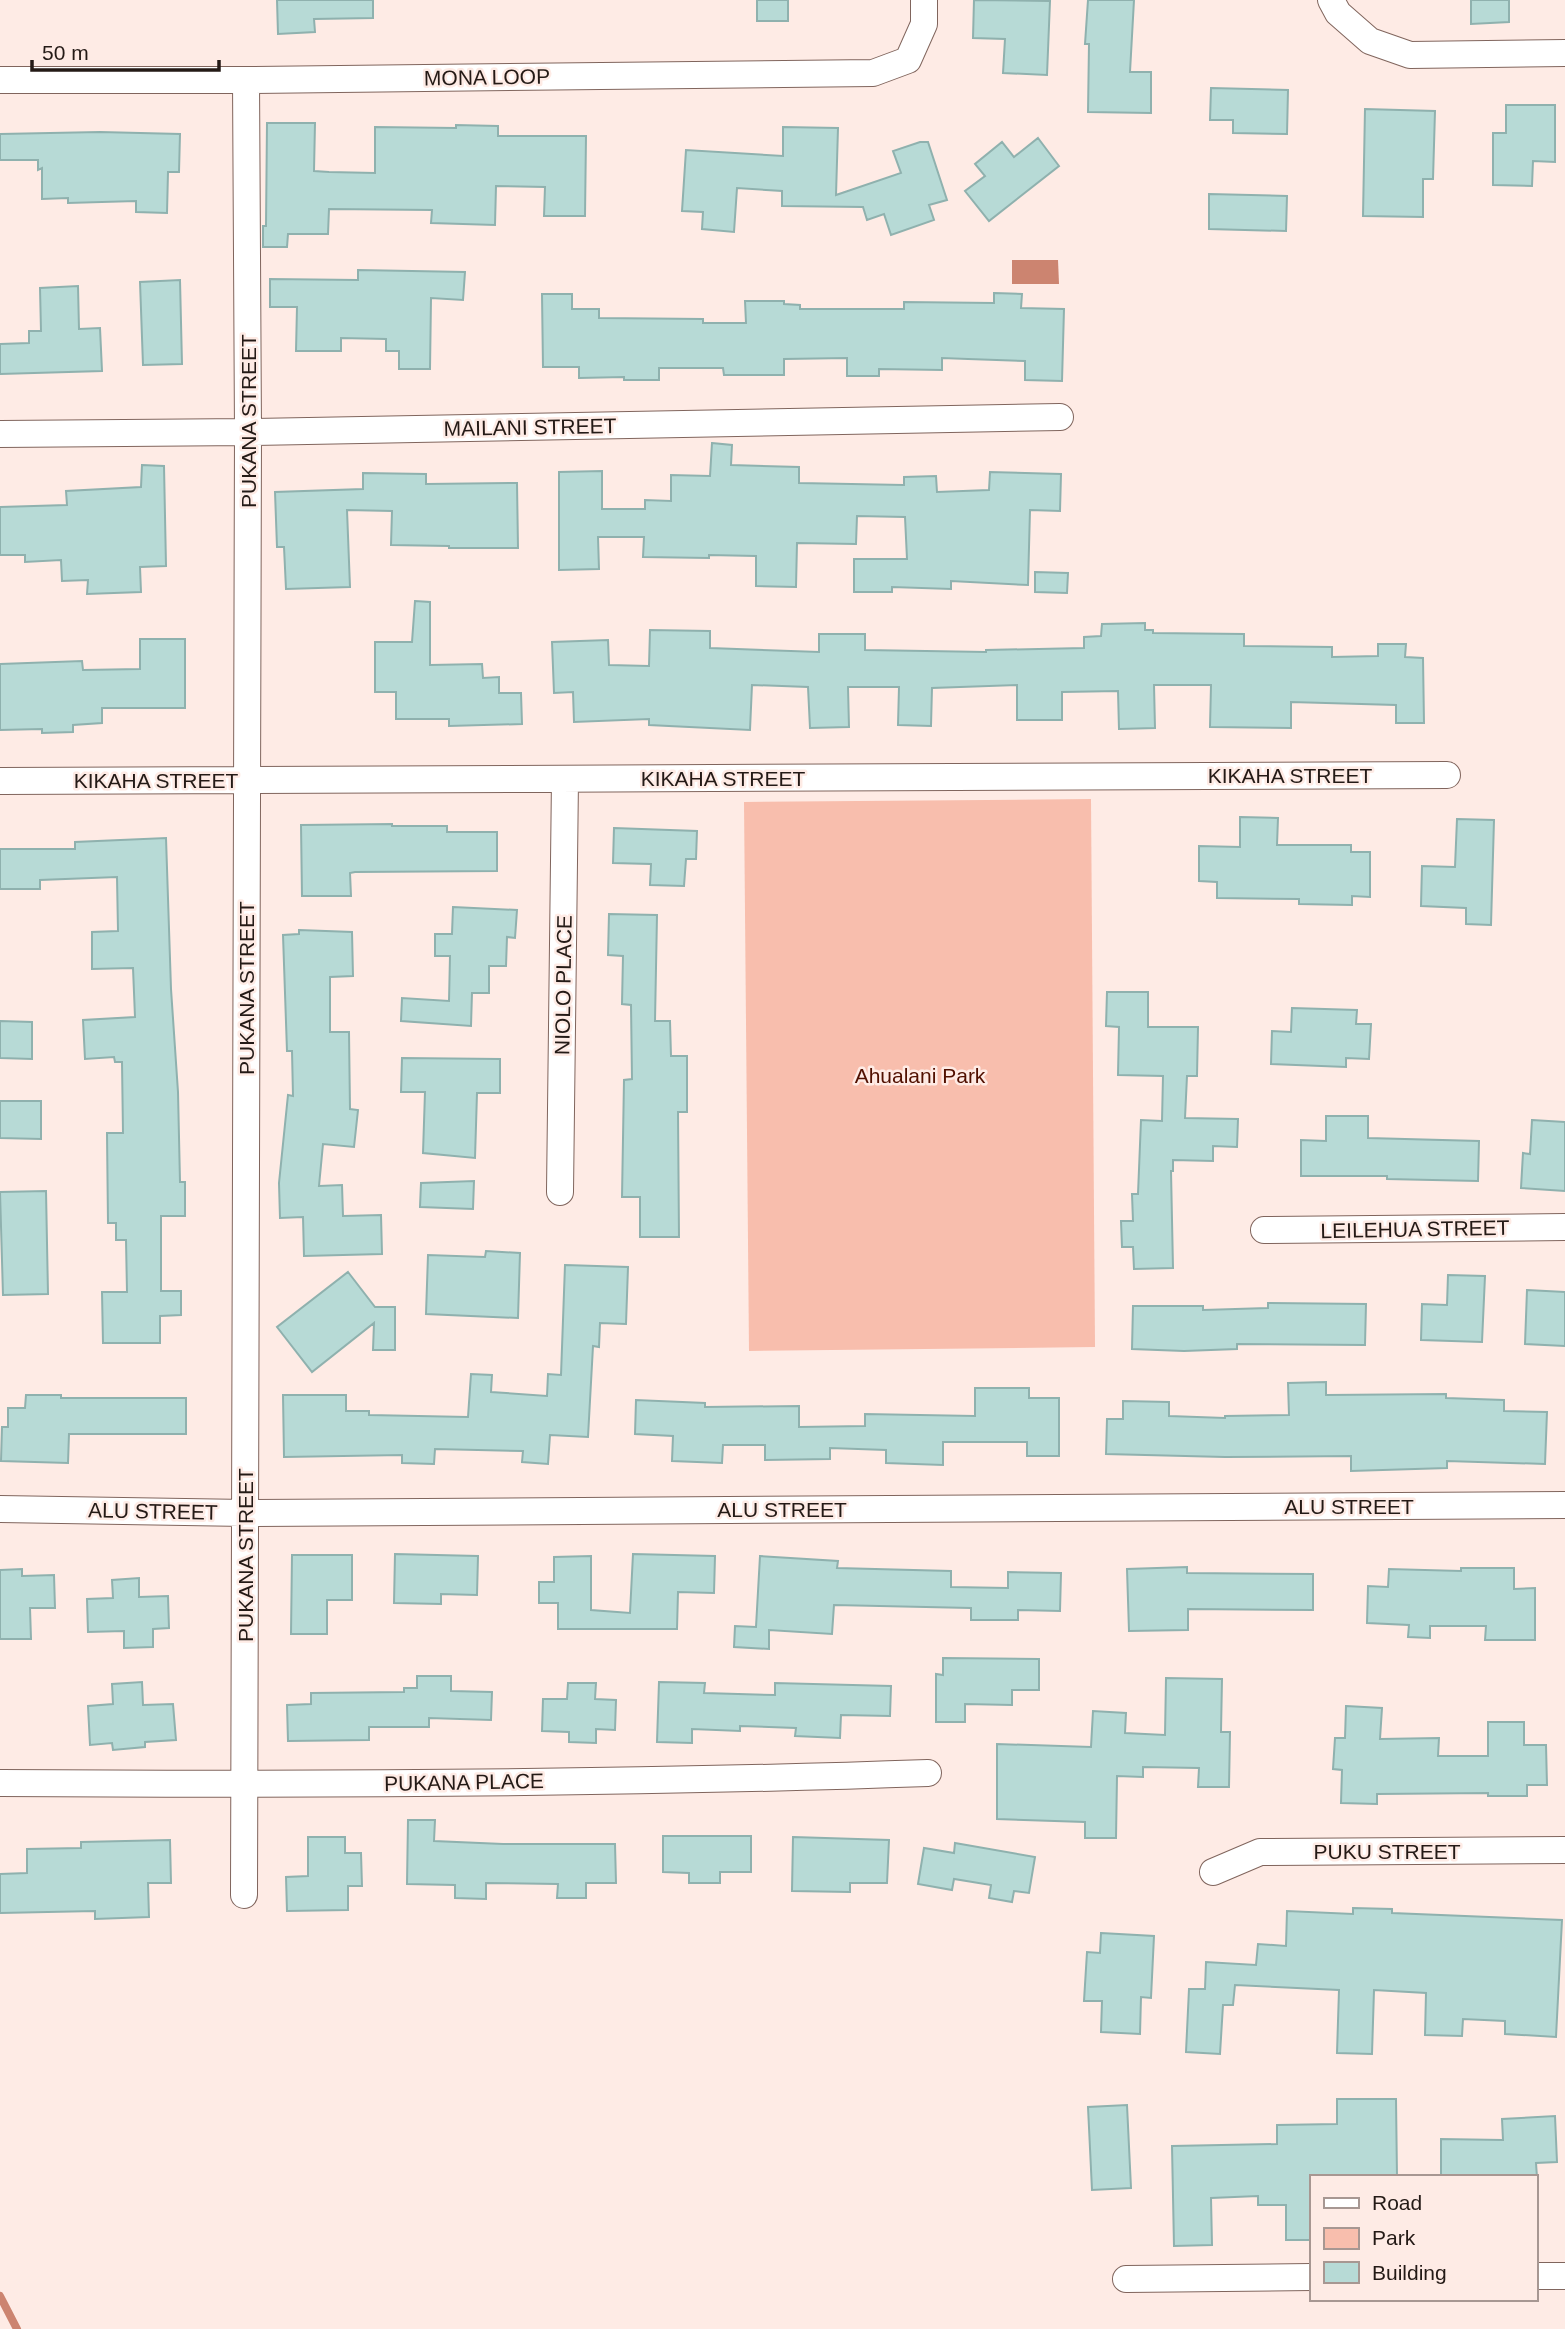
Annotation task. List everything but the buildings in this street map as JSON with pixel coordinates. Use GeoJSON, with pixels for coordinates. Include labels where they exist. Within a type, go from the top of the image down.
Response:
{"type":"FeatureCollection","features":[{"type":"Feature","properties":{"kind":"street","name":"MONA LOOP"},"geometry":{"type":"LineString","coordinates":[[0,80],[873,73],[908,60],[924,24],[925,0]]}},
{"type":"Feature","properties":{"kind":"street"},"geometry":{"type":"LineString","coordinates":[[1331,0],[1338,13],[1370,41],[1410,55],[1565,53]]}},
{"type":"Feature","properties":{"kind":"street","name":"PUKANA STREET"},"geometry":{"type":"LineString","coordinates":[[244,1895],[248,432],[246,80]]}},
{"type":"Feature","properties":{"kind":"street","name":"MAILANI STREET"},"geometry":{"type":"LineString","coordinates":[[0,434],[1060,417]]}},
{"type":"Feature","properties":{"kind":"street","name":"KIKAHA STREET"},"geometry":{"type":"LineString","coordinates":[[0,781],[1447,775]]}},
{"type":"Feature","properties":{"kind":"street","name":"NIOLO PLACE"},"geometry":{"type":"LineString","coordinates":[[560,1192],[565,779]]}},
{"type":"Feature","properties":{"kind":"street","name":"LEILEHUA STREET"},"geometry":{"type":"LineString","coordinates":[[1264,1230],[1565,1227]]}},
{"type":"Feature","properties":{"kind":"street","name":"ALU STREET"},"geometry":{"type":"LineString","coordinates":[[0,1509],[246,1513],[1565,1505]]}},
{"type":"Feature","properties":{"kind":"street","name":"PUKANA PLACE"},"geometry":{"type":"LineString","coordinates":[[0,1783],[244,1785],[928,1773]]}},
{"type":"Feature","properties":{"kind":"street","name":"PUKU STREET"},"geometry":{"type":"LineString","coordinates":[[1213,1872],[1260,1852],[1565,1850]]}},
{"type":"Feature","properties":{"kind":"street"},"geometry":{"type":"LineString","coordinates":[[1537,2276],[1565,2276]]}},
{"type":"Feature","properties":{"kind":"street"},"geometry":{"type":"LineString","coordinates":[[1126,2278],[1310,2277]]}},
{"type":"Feature","properties":{"kind":"green space","name":"Ahualani Park"},"geometry":{"type":"Polygon","coordinates":[[[1091,799],[1095,1347],[749,1351],[744,802],[1091,799]]]}},
{"type":"Feature","properties":{"kind":"shaded area"},"geometry":{"type":"Polygon","coordinates":[[[1012,260],[1058,260],[1059,284],[1012,284],[1012,260]]]}},
{"type":"Feature","properties":{"kind":"waterway"},"geometry":{"type":"LineString","coordinates":[[0,2296],[17,2329]]}}]}
